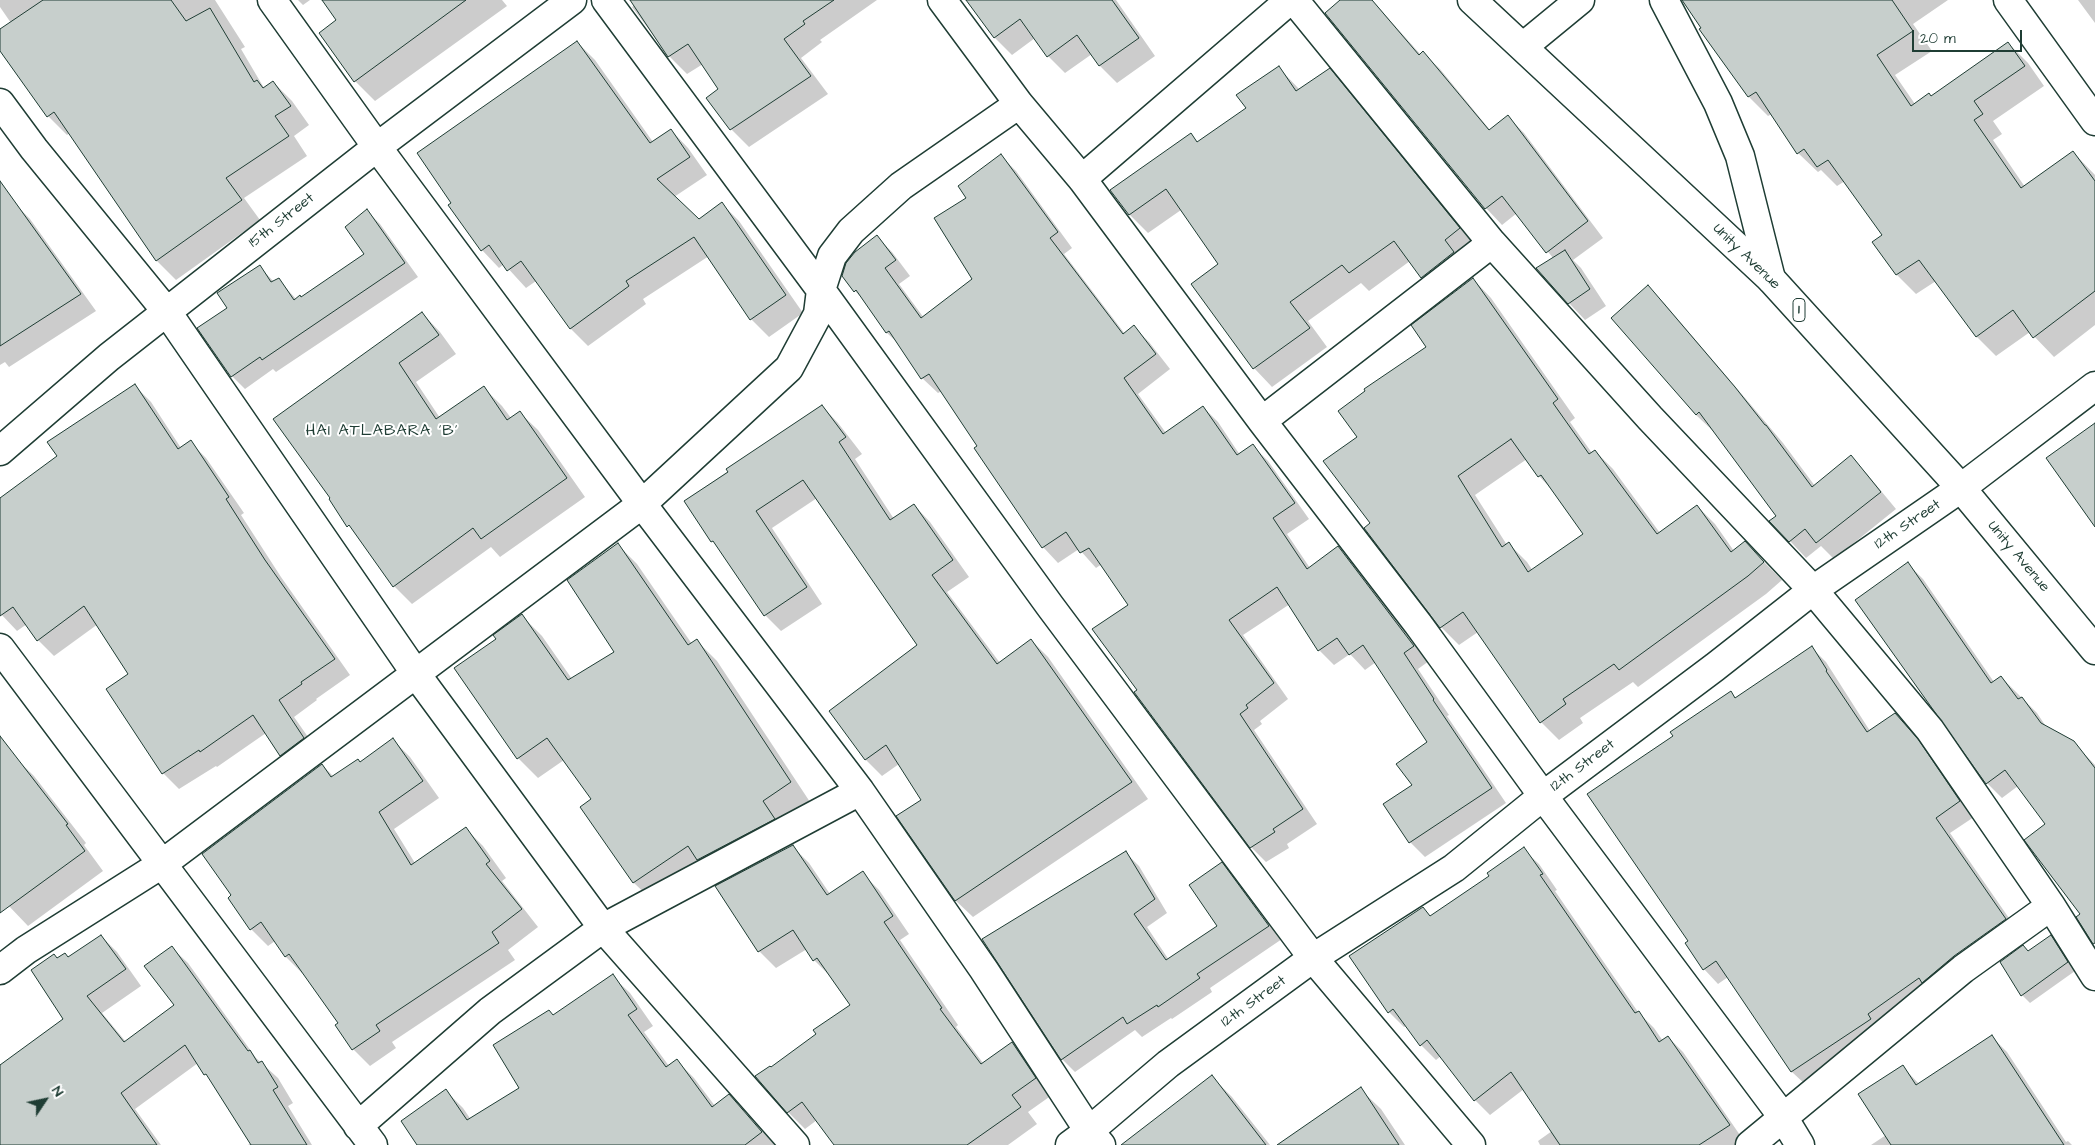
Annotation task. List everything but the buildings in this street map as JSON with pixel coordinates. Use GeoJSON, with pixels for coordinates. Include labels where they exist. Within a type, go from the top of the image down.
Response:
{"type":"FeatureCollection","features":[{"type":"Feature","properties":{"kind":"street"},"geometry":{"type":"LineString","coordinates":[[272,0],[377,147],[642,504],[860,792],[984,970],[1087,1140]]}},
{"type":"Feature","properties":{"kind":"street","name":"15th Street"},"geometry":{"type":"LineString","coordinates":[[0,452],[109,357],[377,147],[572,0]]}},
{"type":"Feature","properties":{"kind":"street"},"geometry":{"type":"LineString","coordinates":[[606,0],[821,290],[1050,606],[1313,958],[1471,1145]]}},
{"type":"Feature","properties":{"kind":"street"},"geometry":{"type":"LineString","coordinates":[[942,0],[1019,104],[1082,179],[1262,421],[1418,624],[1543,796],[1782,1117],[1800,1145]]}},
{"type":"Feature","properties":{"kind":"street"},"geometry":{"type":"LineString","coordinates":[[1082,179],[1290,0]]}},
{"type":"Feature","properties":{"kind":"street"},"geometry":{"type":"LineString","coordinates":[[1294,0],[1492,243],[1650,418],[1812,590],[1930,730],[2051,906],[2095,976]]}},
{"type":"Feature","properties":{"kind":"street","name":"Unity Avenue"},"geometry":{"type":"LineString","coordinates":[[1472,0],[1524,46],[1771,279],[1961,488],[2095,650]]}},
{"type":"Feature","properties":{"kind":"street"},"geometry":{"type":"LineString","coordinates":[[1524,46],[1580,0]]}},
{"type":"Feature","properties":{"kind":"street"},"geometry":{"type":"LineString","coordinates":[[1664,0],[1718,103],[1740,156],[1771,279]]}},
{"type":"Feature","properties":{"kind":"street"},"geometry":{"type":"LineString","coordinates":[[2008,0],[2095,121]]}},
{"type":"Feature","properties":{"kind":"street"},"geometry":{"type":"LineString","coordinates":[[0,103],[34,149],[167,312],[416,674],[603,928],[794,1145]]}},
{"type":"Feature","properties":{"kind":"street"},"geometry":{"type":"LineString","coordinates":[[0,970],[26,950],[162,864],[642,504],[790,368],[818,314],[821,290],[832,256],[851,231],[901,186],[1019,104]]}},
{"type":"Feature","properties":{"kind":"street"},"geometry":{"type":"LineString","coordinates":[[1262,421],[1492,243]]}},
{"type":"Feature","properties":{"kind":"street","name":"12th Street"},"geometry":{"type":"LineString","coordinates":[[1087,1140],[1168,1064],[1313,958],[1454,868],[1543,796],[1715,667],[1812,590],[1961,488],[2095,386]]}},
{"type":"Feature","properties":{"kind":"street"},"geometry":{"type":"LineString","coordinates":[[0,648],[366,1135],[490,1011],[603,928],[860,792]]}},
{"type":"Feature","properties":{"kind":"street"},"geometry":{"type":"LineString","coordinates":[[1750,1145],[1963,969],[2051,906]]}},
{"type":"Feature","properties":{"kind":"district","name":"HAI ATLABARA 'B'"},"geometry":{"type":"Point","coordinates":[382,432]}}]}
